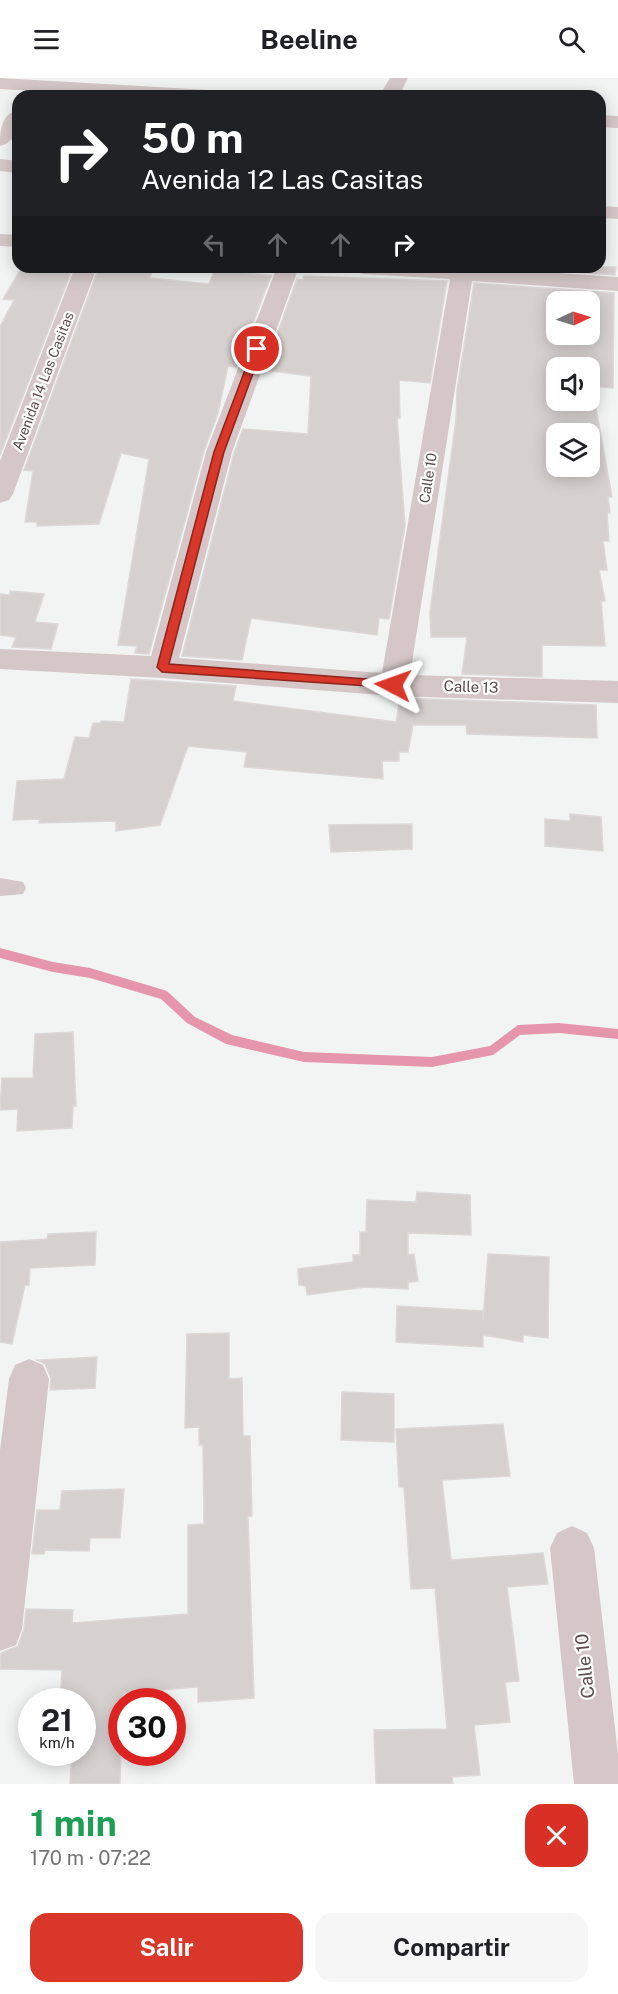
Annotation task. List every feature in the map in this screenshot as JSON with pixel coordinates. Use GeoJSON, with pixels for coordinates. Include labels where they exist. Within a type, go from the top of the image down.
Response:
{"type":"FeatureCollection","features":[{"type":"Feature","properties":{"kind":"street"},"geometry":{"type":"LineString","coordinates":[[0,83],[108,90]]}},
{"type":"Feature","properties":{"kind":"street"},"geometry":{"type":"LineString","coordinates":[[0,140],[12,124]]}},
{"type":"Feature","properties":{"kind":"street","name":"Avenida 14 Las Casitas"},"geometry":{"type":"LineString","coordinates":[[0,495],[84,273]]}},
{"type":"Feature","properties":{"kind":"street"},"geometry":{"type":"LineString","coordinates":[[162,667],[219,452],[286,273]]}},
{"type":"Feature","properties":{"kind":"street","name":"Calle 10"},"geometry":{"type":"LineString","coordinates":[[393,685],[462,273]]}},
{"type":"Feature","properties":{"kind":"street"},"geometry":{"type":"LineString","coordinates":[[475,273],[618,284]]}},
{"type":"Feature","properties":{"kind":"street","name":"Calle 13"},"geometry":{"type":"LineString","coordinates":[[0,659],[162,667],[393,685],[618,692]]}},
{"type":"Feature","properties":{"kind":"street"},"geometry":{"type":"LineString","coordinates":[[0,1629],[29,1380]]}},
{"type":"Feature","properties":{"kind":"street","name":"Calle 10"},"geometry":{"type":"LineString","coordinates":[[572,1548],[598,1784]]}},
{"type":"Feature","properties":{"kind":"building"},"geometry":{"type":"Polygon","coordinates":[[[606,267],[616,267],[615,275],[587,273],[606,273],[606,267]]]}},
{"type":"Feature","properties":{"kind":"building"},"geometry":{"type":"Polygon","coordinates":[[[18,273],[71,273],[0,455],[0,327],[14,300],[3,299],[18,273]]]}},
{"type":"Feature","properties":{"kind":"building"},"geometry":{"type":"Polygon","coordinates":[[[97,273],[151,273],[150,278],[209,284],[213,273],[271,276],[236,367],[228,366],[218,413],[204,451],[149,654],[135,653],[137,646],[118,645],[149,459],[121,453],[99,524],[37,526],[37,522],[25,522],[33,471],[24,470],[97,273]]]}},
{"type":"Feature","properties":{"kind":"building"},"geometry":{"type":"Polygon","coordinates":[[[304,276],[447,281],[430,383],[399,380],[400,418],[397,418],[405,526],[389,619],[379,618],[377,635],[251,618],[242,660],[182,656],[234,453],[243,429],[308,434],[311,376],[264,370],[297,279],[303,280],[304,276]]]}},
{"type":"Feature","properties":{"kind":"building"},"geometry":{"type":"Polygon","coordinates":[[[474,283],[586,291],[546,291],[546,345],[600,345],[600,292],[614,293],[613,388],[600,387],[600,357],[546,357],[546,411],[597,411],[599,423],[546,423],[546,477],[600,477],[600,430],[612,497],[608,497],[609,541],[603,541],[607,570],[599,570],[605,601],[601,601],[605,646],[542,645],[542,677],[462,674],[467,637],[431,637],[430,612],[456,419],[457,390],[474,283]]]}},
{"type":"Feature","properties":{"kind":"building"},"geometry":{"type":"Polygon","coordinates":[[[10,591],[44,594],[35,622],[58,624],[51,649],[12,647],[16,637],[0,635],[0,594],[10,595],[10,591]]]}},
{"type":"Feature","properties":{"kind":"building"},"geometry":{"type":"Polygon","coordinates":[[[131,679],[236,686],[233,701],[396,722],[400,698],[596,705],[597,738],[467,734],[466,725],[413,725],[408,752],[399,752],[399,761],[382,761],[383,779],[244,767],[247,752],[188,746],[160,825],[116,831],[116,821],[39,823],[40,819],[13,820],[17,781],[64,779],[75,737],[89,738],[93,723],[124,722],[131,679]]]}},
{"type":"Feature","properties":{"kind":"building"},"geometry":{"type":"Polygon","coordinates":[[[570,814],[601,817],[603,851],[545,846],[545,819],[570,821],[570,814]]]}},
{"type":"Feature","properties":{"kind":"building"},"geometry":{"type":"Polygon","coordinates":[[[412,824],[412,849],[331,852],[329,825],[412,824]]]}},
{"type":"Feature","properties":{"kind":"building"},"geometry":{"type":"Polygon","coordinates":[[[73,1032],[76,1106],[73,1106],[72,1128],[17,1131],[18,1109],[0,1110],[2,1078],[33,1078],[35,1034],[73,1032]]]}},
{"type":"Feature","properties":{"kind":"building"},"geometry":{"type":"Polygon","coordinates":[[[417,1192],[470,1195],[471,1235],[408,1233],[408,1255],[414,1254],[418,1281],[408,1282],[408,1289],[365,1287],[307,1295],[306,1286],[299,1285],[298,1269],[353,1262],[353,1255],[360,1255],[360,1232],[366,1232],[367,1200],[416,1202],[417,1192]]]}},
{"type":"Feature","properties":{"kind":"building"},"geometry":{"type":"Polygon","coordinates":[[[96,1232],[95,1265],[30,1268],[29,1285],[25,1285],[12,1344],[0,1342],[0,1242],[47,1239],[48,1234],[96,1232]]]}},
{"type":"Feature","properties":{"kind":"building"},"geometry":{"type":"Polygon","coordinates":[[[488,1254],[549,1257],[548,1338],[523,1335],[523,1342],[483,1335],[483,1347],[396,1342],[397,1306],[483,1311],[483,1320],[488,1254]]]}},
{"type":"Feature","properties":{"kind":"building"},"geometry":{"type":"Polygon","coordinates":[[[229,1333],[229,1379],[242,1378],[243,1436],[250,1436],[252,1516],[248,1516],[254,1698],[198,1702],[198,1687],[108,1688],[108,1766],[121,1766],[120,1784],[70,1784],[71,1766],[96,1766],[96,1688],[61,1688],[62,1670],[0,1669],[1,1653],[18,1646],[24,1629],[26,1609],[73,1610],[72,1623],[188,1614],[188,1525],[204,1524],[203,1445],[199,1445],[199,1427],[185,1428],[187,1334],[229,1333]]]}},
{"type":"Feature","properties":{"kind":"building"},"geometry":{"type":"Polygon","coordinates":[[[97,1357],[95,1388],[50,1390],[51,1378],[45,1364],[37,1360],[97,1357]]]}},
{"type":"Feature","properties":{"kind":"building"},"geometry":{"type":"Polygon","coordinates":[[[342,1392],[394,1394],[394,1442],[341,1440],[342,1392]]]}},
{"type":"Feature","properties":{"kind":"building"},"geometry":{"type":"Polygon","coordinates":[[[503,1424],[510,1476],[442,1480],[451,1560],[543,1553],[548,1584],[507,1587],[519,1681],[505,1682],[510,1722],[474,1725],[480,1775],[452,1777],[453,1784],[376,1784],[374,1730],[447,1729],[435,1588],[411,1589],[404,1487],[399,1487],[396,1429],[503,1424]]]}},
{"type":"Feature","properties":{"kind":"building"},"geometry":{"type":"Polygon","coordinates":[[[124,1489],[120,1538],[90,1538],[89,1551],[45,1550],[44,1554],[32,1554],[37,1510],[60,1510],[62,1491],[124,1489]]]}},
{"type":"Feature","properties":{"kind":"waterway"},"geometry":{"type":"LineString","coordinates":[[0,953],[53,967],[90,973],[164,995],[191,1020],[230,1040],[304,1057],[432,1062],[493,1050],[518,1030],[559,1028],[618,1034]]}},
{"type":"Feature","properties":{"kind":"route"},"geometry":{"type":"LineString","coordinates":[[257,349],[219,452],[162,667],[393,685]]}}]}
